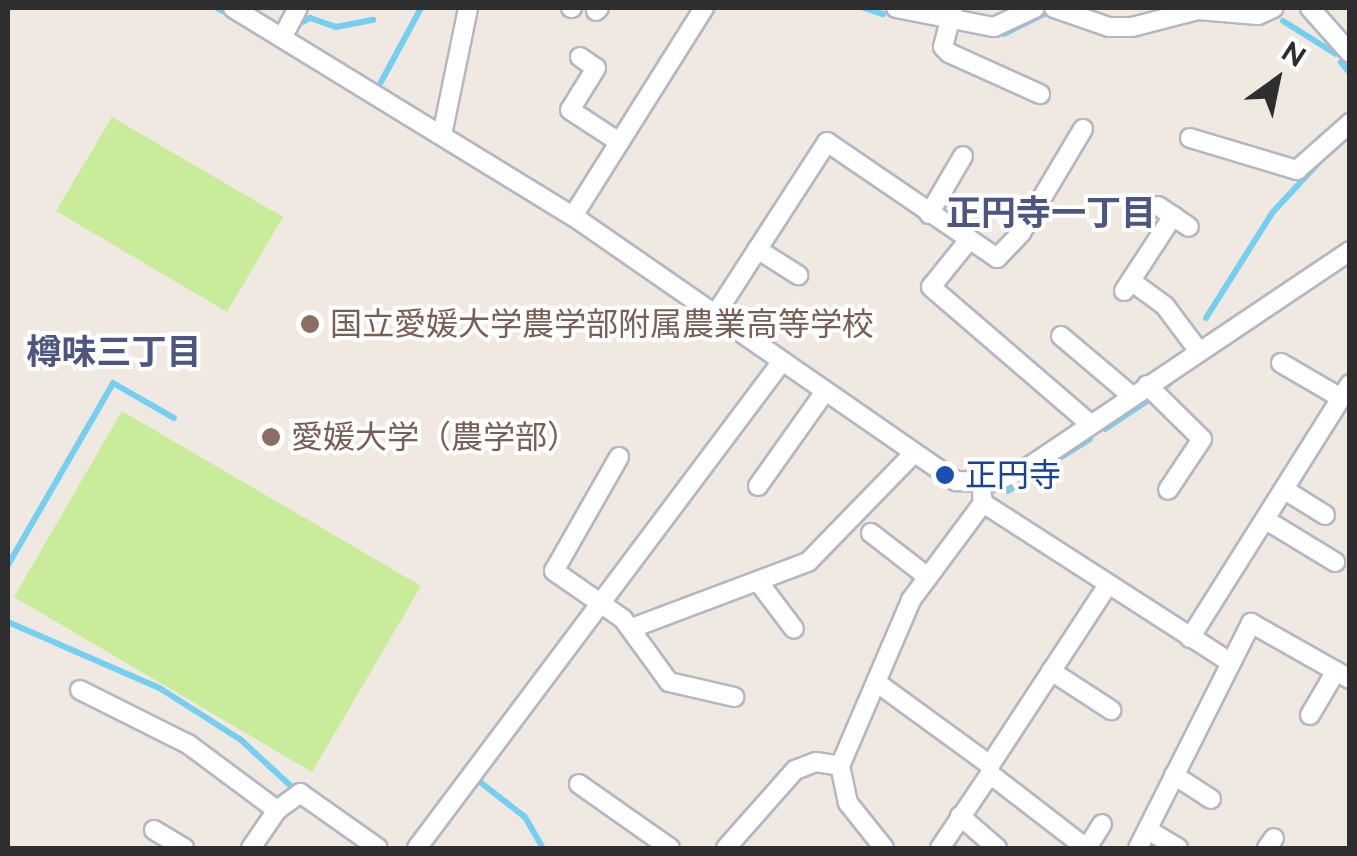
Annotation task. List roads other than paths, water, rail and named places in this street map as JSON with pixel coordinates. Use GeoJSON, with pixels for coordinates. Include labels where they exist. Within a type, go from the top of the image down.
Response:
{"type":"FeatureCollection","features":[{"type":"Feature","properties":{"kind":"street"},"geometry":{"type":"LineString","coordinates":[[233,8],[573,216],[912,455],[982,493],[1108,585],[1228,661]]}},
{"type":"Feature","properties":{"kind":"street"},"geometry":{"type":"LineString","coordinates":[[284,36],[298,8]]}},
{"type":"Feature","properties":{"kind":"street"},"geometry":{"type":"LineString","coordinates":[[442,135],[468,8]]}},
{"type":"Feature","properties":{"kind":"street"},"geometry":{"type":"LineString","coordinates":[[573,216],[704,8]]}},
{"type":"Feature","properties":{"kind":"street"},"geometry":{"type":"LineString","coordinates":[[896,8],[952,13],[994,26],[1035,8]]}},
{"type":"Feature","properties":{"kind":"street"},"geometry":{"type":"LineString","coordinates":[[1054,8],[1109,27],[1132,28],[1198,10],[1258,16],[1274,8]]}},
{"type":"Feature","properties":{"kind":"street"},"geometry":{"type":"LineString","coordinates":[[1310,8],[1350,53]]}},
{"type":"Feature","properties":{"kind":"street"},"geometry":{"type":"LineString","coordinates":[[952,13],[943,47],[949,54],[1040,94]]}},
{"type":"Feature","properties":{"kind":"street"},"geometry":{"type":"LineString","coordinates":[[580,56],[596,68],[570,110],[619,142]]}},
{"type":"Feature","properties":{"kind":"street"},"geometry":{"type":"LineString","coordinates":[[1201,162],[1198,141],[1297,170],[1350,123]]}},
{"type":"Feature","properties":{"kind":"street"},"geometry":{"type":"LineString","coordinates":[[715,315],[827,142],[884,176],[929,214],[997,258],[1082,142]]}},
{"type":"Feature","properties":{"kind":"street"},"geometry":{"type":"LineString","coordinates":[[929,214],[963,156]]}},
{"type":"Feature","properties":{"kind":"street"},"geometry":{"type":"LineString","coordinates":[[1034,211],[1051,221]]}},
{"type":"Feature","properties":{"kind":"street"},"geometry":{"type":"LineString","coordinates":[[1174,216],[1127,286],[1165,306],[1198,350]]}},
{"type":"Feature","properties":{"kind":"street"},"geometry":{"type":"LineString","coordinates":[[968,240],[931,287],[1090,424]]}},
{"type":"Feature","properties":{"kind":"street"},"geometry":{"type":"LineString","coordinates":[[757,250],[798,275]]}},
{"type":"Feature","properties":{"kind":"street"},"geometry":{"type":"LineString","coordinates":[[884,848],[848,803],[840,766],[901,619],[982,493],[1030,466],[1350,251]]}},
{"type":"Feature","properties":{"kind":"street"},"geometry":{"type":"LineString","coordinates":[[1061,336],[1202,439],[1168,490]]}},
{"type":"Feature","properties":{"kind":"street"},"geometry":{"type":"LineString","coordinates":[[1190,638],[1345,391],[1282,362]]}},
{"type":"Feature","properties":{"kind":"street"},"geometry":{"type":"LineString","coordinates":[[417,848],[780,364]]}},
{"type":"Feature","properties":{"kind":"street"},"geometry":{"type":"LineString","coordinates":[[758,486],[824,394]]}},
{"type":"Feature","properties":{"kind":"street"},"geometry":{"type":"LineString","coordinates":[[632,628],[720,592],[760,584],[808,562],[912,455]]}},
{"type":"Feature","properties":{"kind":"street"},"geometry":{"type":"LineString","coordinates":[[618,457],[554,571],[632,628],[669,682],[734,697]]}},
{"type":"Feature","properties":{"kind":"street"},"geometry":{"type":"LineString","coordinates":[[1285,490],[1325,515]]}},
{"type":"Feature","properties":{"kind":"street"},"geometry":{"type":"LineString","coordinates":[[1266,520],[1335,562]]}},
{"type":"Feature","properties":{"kind":"street"},"geometry":{"type":"LineString","coordinates":[[871,532],[928,576]]}},
{"type":"Feature","properties":{"kind":"street"},"geometry":{"type":"LineString","coordinates":[[760,584],[794,629]]}},
{"type":"Feature","properties":{"kind":"street"},"geometry":{"type":"LineString","coordinates":[[940,848],[1108,585]]}},
{"type":"Feature","properties":{"kind":"street"},"geometry":{"type":"LineString","coordinates":[[1138,848],[1228,661],[1251,624],[1343,675],[1310,716]]}},
{"type":"Feature","properties":{"kind":"street"},"geometry":{"type":"LineString","coordinates":[[1051,672],[1111,710]]}},
{"type":"Feature","properties":{"kind":"street"},"geometry":{"type":"LineString","coordinates":[[876,682],[1086,848],[1102,824]]}},
{"type":"Feature","properties":{"kind":"street"},"geometry":{"type":"LineString","coordinates":[[80,690],[188,744],[277,810]]}},
{"type":"Feature","properties":{"kind":"street"},"geometry":{"type":"LineString","coordinates":[[726,848],[795,770],[816,762],[840,766]]}},
{"type":"Feature","properties":{"kind":"street"},"geometry":{"type":"LineString","coordinates":[[1174,776],[1211,799]]}},
{"type":"Feature","properties":{"kind":"street"},"geometry":{"type":"LineString","coordinates":[[580,784],[670,848]]}},
{"type":"Feature","properties":{"kind":"street"},"geometry":{"type":"LineString","coordinates":[[251,848],[277,810],[300,793],[378,848]]}},
{"type":"Feature","properties":{"kind":"street"},"geometry":{"type":"LineString","coordinates":[[960,816],[996,848]]}},
{"type":"Feature","properties":{"kind":"street"},"geometry":{"type":"LineString","coordinates":[[154,830],[184,848]]}},
{"type":"Feature","properties":{"kind":"street"},"geometry":{"type":"LineString","coordinates":[[1148,830],[1178,848]]}},
{"type":"Feature","properties":{"kind":"waterway"},"geometry":{"type":"LineString","coordinates":[[217,8],[229,14]]}},
{"type":"Feature","properties":{"kind":"waterway"},"geometry":{"type":"LineString","coordinates":[[381,82],[421,8]]}},
{"type":"Feature","properties":{"kind":"waterway"},"geometry":{"type":"LineString","coordinates":[[864,8],[883,14]]}},
{"type":"Feature","properties":{"kind":"waterway"},"geometry":{"type":"LineString","coordinates":[[1004,34],[1044,14]]}},
{"type":"Feature","properties":{"kind":"waterway"},"geometry":{"type":"LineString","coordinates":[[299,24],[310,18],[336,27],[373,20]]}},
{"type":"Feature","properties":{"kind":"waterway"},"geometry":{"type":"LineString","coordinates":[[1283,21],[1336,54]]}},
{"type":"Feature","properties":{"kind":"waterway"},"geometry":{"type":"LineString","coordinates":[[1341,62],[1350,73]]}},
{"type":"Feature","properties":{"kind":"waterway"},"geometry":{"type":"LineString","coordinates":[[1206,318],[1272,213],[1321,160]]}},
{"type":"Feature","properties":{"kind":"waterway"},"geometry":{"type":"LineString","coordinates":[[1161,391],[1181,373]]}},
{"type":"Feature","properties":{"kind":"waterway"},"geometry":{"type":"LineString","coordinates":[[8,565],[113,383],[174,418]]}},
{"type":"Feature","properties":{"kind":"waterway"},"geometry":{"type":"LineString","coordinates":[[1105,429],[1150,399]]}},
{"type":"Feature","properties":{"kind":"waterway"},"geometry":{"type":"LineString","coordinates":[[1055,461],[1090,439]]}},
{"type":"Feature","properties":{"kind":"waterway"},"geometry":{"type":"LineString","coordinates":[[1008,491],[1031,476]]}},
{"type":"Feature","properties":{"kind":"waterway"},"geometry":{"type":"LineString","coordinates":[[8,622],[161,689],[241,740],[292,787]]}},
{"type":"Feature","properties":{"kind":"waterway"},"geometry":{"type":"LineString","coordinates":[[480,782],[525,817],[543,848]]}},
{"type":"Feature","properties":{"kind":"place","name":"国立愛媛大学農学部附属農業高等学校"},"geometry":{"type":"Point","coordinates":[310,324]}},
{"type":"Feature","properties":{"kind":"place","name":"愛媛大学（農学部）"},"geometry":{"type":"Point","coordinates":[271,437]}},
{"type":"Feature","properties":{"kind":"place","name":"正円寺"},"geometry":{"type":"Point","coordinates":[945,475]}},
{"type":"Feature","properties":{"kind":"district","name":"正円寺一丁目"},"geometry":{"type":"Point","coordinates":[1051,213]}},
{"type":"Feature","properties":{"kind":"district","name":"樽味三丁目"},"geometry":{"type":"Point","coordinates":[114,352]}}]}
